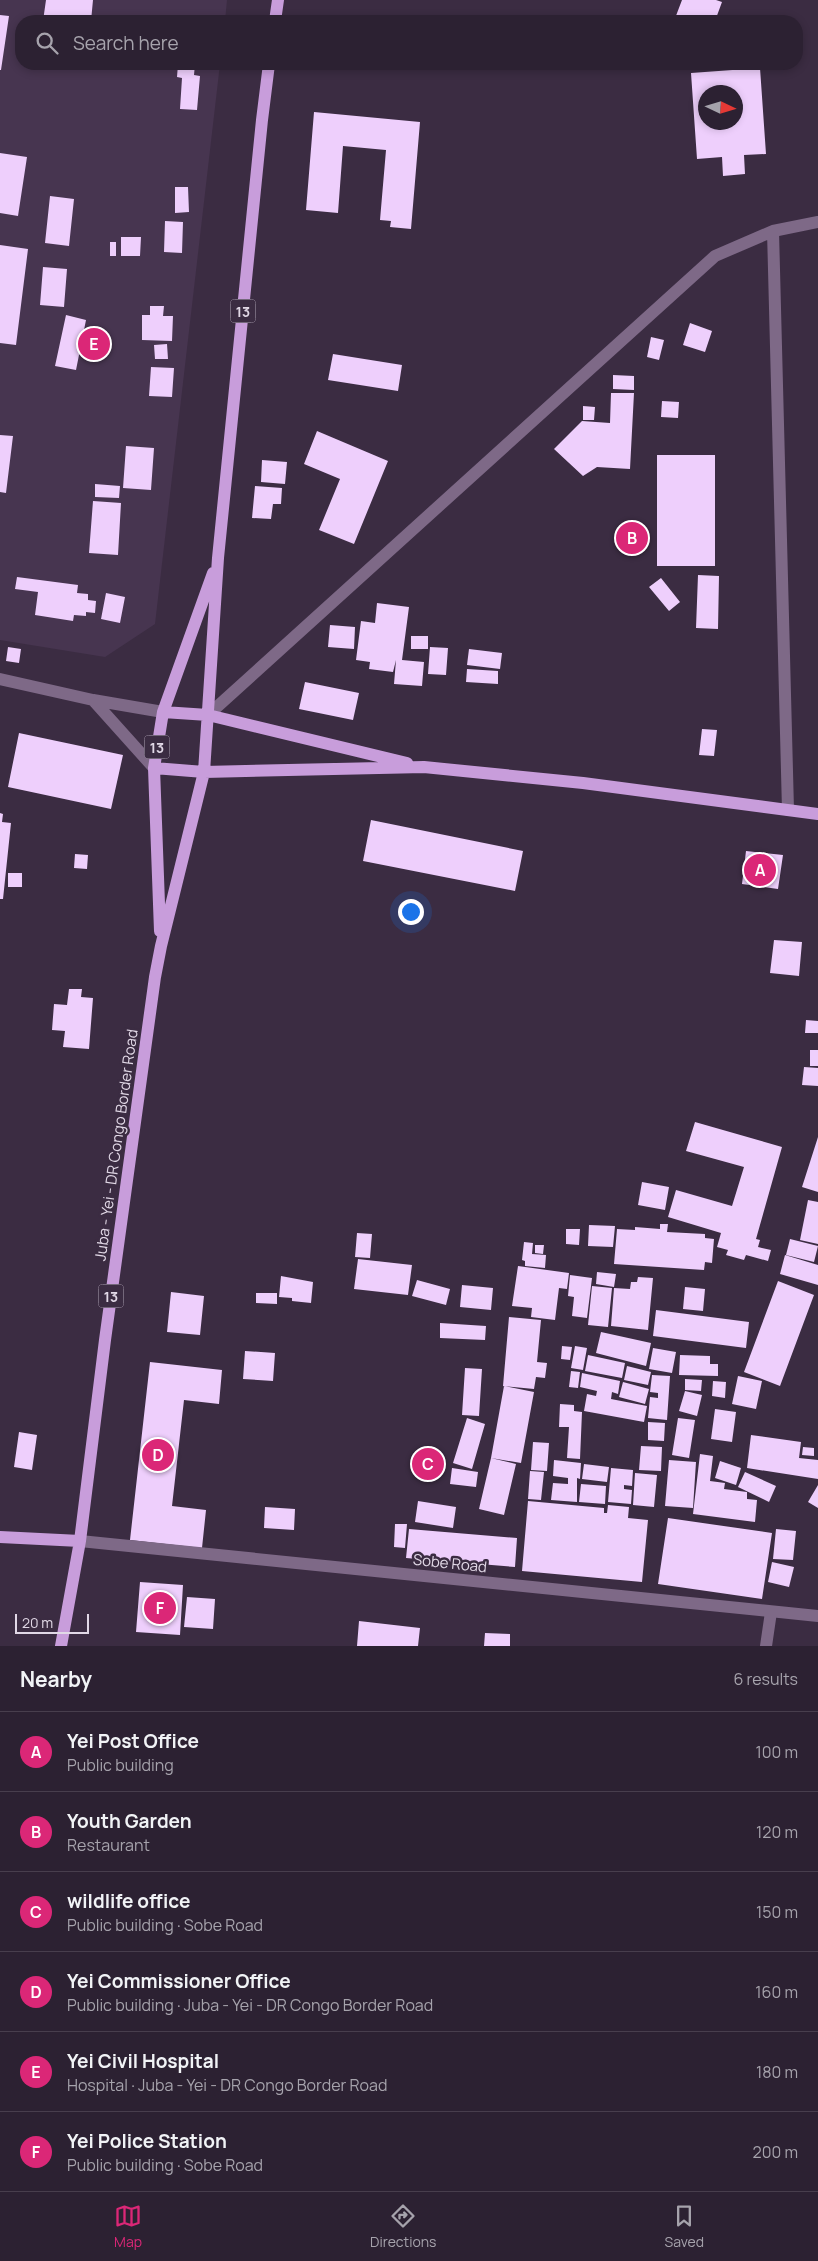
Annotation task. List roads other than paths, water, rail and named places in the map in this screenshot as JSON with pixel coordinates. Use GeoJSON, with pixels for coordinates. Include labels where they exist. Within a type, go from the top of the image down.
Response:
{"type":"FeatureCollection","features":[{"type":"Feature","properties":{"kind":"main road"},"geometry":{"type":"LineString","coordinates":[[276,15],[278,0]]}},
{"type":"Feature","properties":{"kind":"main road","name":"Juba - Yei - DR Congo Border Road"},"geometry":{"type":"LineString","coordinates":[[61,1646],[80,1541],[105,1340],[161,946],[204,772],[218,558],[268,70]]}},
{"type":"Feature","properties":{"kind":"main road","name":"Juba - Yei - DR Congo Border Road"},"geometry":{"type":"LineString","coordinates":[[161,946],[154,768],[163,712],[218,558]]}},
{"type":"Feature","properties":{"kind":"main road"},"geometry":{"type":"LineString","coordinates":[[163,712],[208,715],[424,767]]}},
{"type":"Feature","properties":{"kind":"main road"},"geometry":{"type":"LineString","coordinates":[[154,768],[204,772],[424,767],[583,783],[818,814]]}},
{"type":"Feature","properties":{"kind":"main road"},"geometry":{"type":"LineString","coordinates":[[0,1537],[80,1541]]}},
{"type":"Feature","properties":{"kind":"street"},"geometry":{"type":"LineString","coordinates":[[208,715],[715,256],[773,231],[818,222]]}},
{"type":"Feature","properties":{"kind":"street"},"geometry":{"type":"LineString","coordinates":[[773,231],[788,810]]}},
{"type":"Feature","properties":{"kind":"street"},"geometry":{"type":"LineString","coordinates":[[0,679],[93,700],[163,712]]}},
{"type":"Feature","properties":{"kind":"street"},"geometry":{"type":"LineString","coordinates":[[93,700],[154,768]]}},
{"type":"Feature","properties":{"kind":"street","name":"Sobe Road"},"geometry":{"type":"LineString","coordinates":[[80,1541],[818,1616]]}},
{"type":"Feature","properties":{"kind":"street"},"geometry":{"type":"LineString","coordinates":[[766,1646],[771,1612]]}},
{"type":"Feature","properties":{"kind":"place","name":"Yei Civil Hospital"},"geometry":{"type":"Point","coordinates":[94,344]}},
{"type":"Feature","properties":{"kind":"place","name":"Youth Garden"},"geometry":{"type":"Point","coordinates":[632,538]}},
{"type":"Feature","properties":{"kind":"place","name":"Yei Post Office"},"geometry":{"type":"Point","coordinates":[760,870]}},
{"type":"Feature","properties":{"kind":"place","name":"Yei Commissioner Office"},"geometry":{"type":"Point","coordinates":[158,1455]}},
{"type":"Feature","properties":{"kind":"place","name":"wildlife office"},"geometry":{"type":"Point","coordinates":[428,1464]}},
{"type":"Feature","properties":{"kind":"place","name":"Yei Police Station"},"geometry":{"type":"Point","coordinates":[160,1608]}}]}
